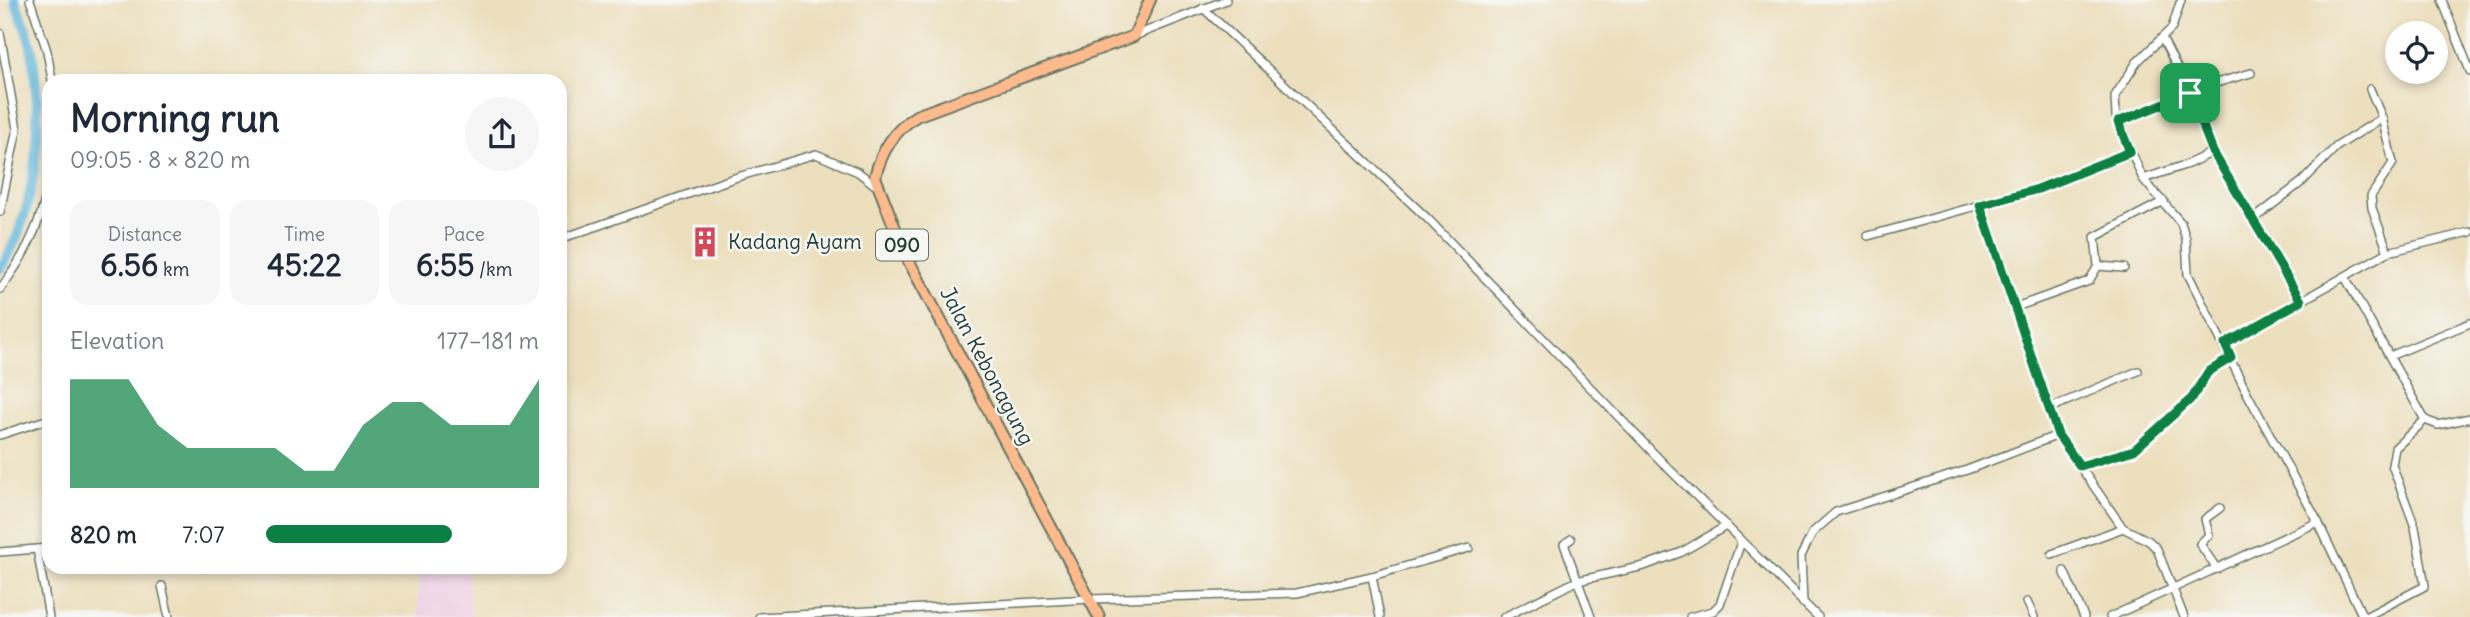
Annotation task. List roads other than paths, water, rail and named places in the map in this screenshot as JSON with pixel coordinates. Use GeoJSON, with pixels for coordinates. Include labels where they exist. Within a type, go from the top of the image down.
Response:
{"type":"FeatureCollection","features":[{"type":"Feature","properties":{"kind":"main road"},"geometry":{"type":"LineString","coordinates":[[875,185],[874,177],[882,154],[902,126],[916,116],[1134,36],[1150,0]]}},
{"type":"Feature","properties":{"kind":"main road","name":"Jalan Kebonagung"},"geometry":{"type":"LineString","coordinates":[[875,185],[905,254],[1099,617]]}},
{"type":"Feature","properties":{"kind":"street"},"geometry":{"type":"LineString","coordinates":[[30,0],[47,51],[51,74]]}},
{"type":"Feature","properties":{"kind":"street"},"geometry":{"type":"LineString","coordinates":[[1134,36],[1226,0]]}},
{"type":"Feature","properties":{"kind":"street"},"geometry":{"type":"LineString","coordinates":[[2181,0],[2172,28],[2137,62],[2115,96],[2118,122],[2143,179],[2164,201],[2185,230],[2186,269],[2318,522],[2364,617],[2425,586],[2415,527],[2392,465],[2395,448],[2425,419]]}},
{"type":"Feature","properties":{"kind":"street"},"geometry":{"type":"LineString","coordinates":[[2442,0],[2470,71]]}},
{"type":"Feature","properties":{"kind":"street"},"geometry":{"type":"LineString","coordinates":[[1203,8],[1428,219],[1741,542],[1818,617]]}},
{"type":"Feature","properties":{"kind":"street"},"geometry":{"type":"LineString","coordinates":[[0,33],[17,129],[0,212]]}},
{"type":"Feature","properties":{"kind":"street"},"geometry":{"type":"LineString","coordinates":[[2162,38],[2190,93],[2213,152],[2301,301]]}},
{"type":"Feature","properties":{"kind":"street"},"geometry":{"type":"LineString","coordinates":[[2118,122],[2190,93],[2251,73]]}},
{"type":"Feature","properties":{"kind":"street"},"geometry":{"type":"LineString","coordinates":[[2370,89],[2382,118],[2393,163],[2371,196],[2388,251]]}},
{"type":"Feature","properties":{"kind":"street"},"geometry":{"type":"LineString","coordinates":[[2253,219],[2304,181],[2336,147],[2382,118]]}},
{"type":"Feature","properties":{"kind":"street"},"geometry":{"type":"LineString","coordinates":[[1868,236],[2038,189],[2130,152]]}},
{"type":"Feature","properties":{"kind":"street"},"geometry":{"type":"LineString","coordinates":[[2143,179],[2188,164],[2213,152]]}},
{"type":"Feature","properties":{"kind":"street"},"geometry":{"type":"LineString","coordinates":[[567,238],[745,174],[816,154],[858,172],[875,185]]}},
{"type":"Feature","properties":{"kind":"street"},"geometry":{"type":"LineString","coordinates":[[2095,237],[2164,201]]}},
{"type":"Feature","properties":{"kind":"street"},"geometry":{"type":"LineString","coordinates":[[1980,205],[2058,435],[2123,528],[2154,545],[2184,617]]}},
{"type":"Feature","properties":{"kind":"street"},"geometry":{"type":"LineString","coordinates":[[0,289],[13,272],[37,227],[42,208]]}},
{"type":"Feature","properties":{"kind":"street"},"geometry":{"type":"LineString","coordinates":[[2013,308],[2083,286],[2094,276],[2098,266],[2092,228]]}},
{"type":"Feature","properties":{"kind":"street"},"geometry":{"type":"LineString","coordinates":[[2225,344],[2388,251],[2470,232]]}},
{"type":"Feature","properties":{"kind":"street"},"geometry":{"type":"LineString","coordinates":[[2098,266],[2124,268]]}},
{"type":"Feature","properties":{"kind":"street"},"geometry":{"type":"LineString","coordinates":[[2345,276],[2425,419],[2438,425],[2470,418]]}},
{"type":"Feature","properties":{"kind":"street"},"geometry":{"type":"LineString","coordinates":[[2390,356],[2470,323]]}},
{"type":"Feature","properties":{"kind":"street"},"geometry":{"type":"LineString","coordinates":[[2080,466],[2134,450],[2192,398],[2208,372],[2231,358]]}},
{"type":"Feature","properties":{"kind":"street"},"geometry":{"type":"LineString","coordinates":[[2048,409],[2138,371]]}},
{"type":"Feature","properties":{"kind":"street"},"geometry":{"type":"LineString","coordinates":[[0,435],[42,421]]}},
{"type":"Feature","properties":{"kind":"street"},"geometry":{"type":"LineString","coordinates":[[1803,604],[1801,556],[1813,532],[1836,512],[1967,470],[2058,435]]}},
{"type":"Feature","properties":{"kind":"street"},"geometry":{"type":"LineString","coordinates":[[2217,569],[2200,544],[2208,535],[2205,519],[2220,508]]}},
{"type":"Feature","properties":{"kind":"street"},"geometry":{"type":"LineString","coordinates":[[2110,617],[2318,522]]}},
{"type":"Feature","properties":{"kind":"street"},"geometry":{"type":"LineString","coordinates":[[1504,617],[1577,581],[1644,566],[1682,551],[1726,526]]}},
{"type":"Feature","properties":{"kind":"street"},"geometry":{"type":"LineString","coordinates":[[2052,554],[2123,528]]}},
{"type":"Feature","properties":{"kind":"street"},"geometry":{"type":"LineString","coordinates":[[1572,539],[1564,544],[1591,617]]}},
{"type":"Feature","properties":{"kind":"street"},"geometry":{"type":"LineString","coordinates":[[1690,617],[1713,611],[1720,604],[1741,542]]}},
{"type":"Feature","properties":{"kind":"street"},"geometry":{"type":"LineString","coordinates":[[759,617],[1090,599],[1297,593],[1372,576],[1469,548]]}},
{"type":"Feature","properties":{"kind":"street"},"geometry":{"type":"LineString","coordinates":[[37,549],[49,617]]}},
{"type":"Feature","properties":{"kind":"street"},"geometry":{"type":"LineString","coordinates":[[0,552],[42,549]]}},
{"type":"Feature","properties":{"kind":"street"},"geometry":{"type":"LineString","coordinates":[[2064,571],[2084,617]]}},
{"type":"Feature","properties":{"kind":"street"},"geometry":{"type":"LineString","coordinates":[[1372,576],[1380,617]]}},
{"type":"Feature","properties":{"kind":"street"},"geometry":{"type":"LineString","coordinates":[[162,586],[169,617]]}},
{"type":"Feature","properties":{"kind":"street"},"geometry":{"type":"LineString","coordinates":[[2027,601],[2034,617]]}},
{"type":"Feature","properties":{"kind":"waterway"},"geometry":{"type":"LineString","coordinates":[[0,269],[23,219],[35,163],[37,134],[32,51],[15,0]]}},
{"type":"Feature","properties":{"kind":"place","name":"Kadang Ayam"},"geometry":{"type":"Point","coordinates":[705,242]}}]}
